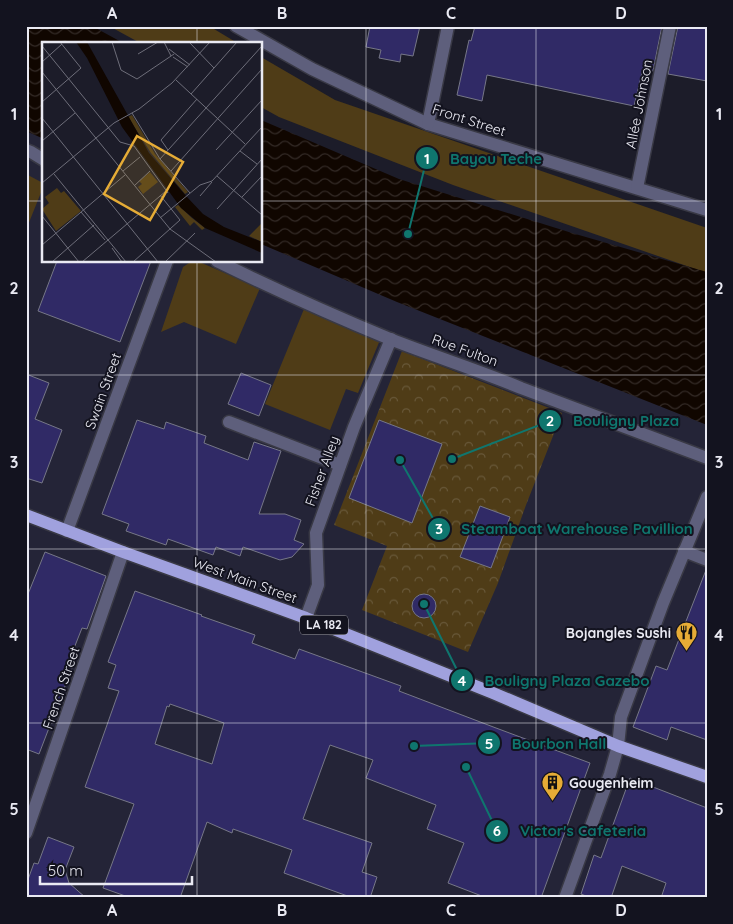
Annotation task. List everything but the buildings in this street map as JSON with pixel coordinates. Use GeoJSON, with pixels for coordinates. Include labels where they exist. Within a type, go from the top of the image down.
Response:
{"type":"FeatureCollection","features":[{"type":"Feature","properties":{"kind":"main road","name":"West Main Street"},"geometry":{"type":"LineString","coordinates":[[26,515],[306,618],[493,693],[618,746]]}},
{"type":"Feature","properties":{"kind":"main road","name":"LA 182"},"geometry":{"type":"LineString","coordinates":[[618,746],[707,777]]}},
{"type":"Feature","properties":{"kind":"street","name":"Front Street"},"geometry":{"type":"LineString","coordinates":[[236,26],[312,68],[428,124],[707,210]]}},
{"type":"Feature","properties":{"kind":"street"},"geometry":{"type":"LineString","coordinates":[[428,124],[448,26]]}},
{"type":"Feature","properties":{"kind":"street","name":"Allée Johnson"},"geometry":{"type":"LineString","coordinates":[[637,188],[670,26]]}},
{"type":"Feature","properties":{"kind":"street"},"geometry":{"type":"LineString","coordinates":[[26,150],[42,159]]}},
{"type":"Feature","properties":{"kind":"street","name":"Swain Street"},"geometry":{"type":"LineString","coordinates":[[68,531],[167,262]]}},
{"type":"Feature","properties":{"kind":"street","name":"Rue Fulton"},"geometry":{"type":"LineString","coordinates":[[219,262],[278,291],[391,339],[707,458]]}},
{"type":"Feature","properties":{"kind":"street","name":"Fisher Alley"},"geometry":{"type":"LineString","coordinates":[[306,618],[318,585],[316,534],[354,427],[391,339]]}},
{"type":"Feature","properties":{"kind":"street"},"geometry":{"type":"LineString","coordinates":[[229,422],[340,465]]}},
{"type":"Feature","properties":{"kind":"street"},"geometry":{"type":"LineString","coordinates":[[565,898],[610,774],[618,746],[621,718],[663,603],[707,497]]}},
{"type":"Feature","properties":{"kind":"street"},"geometry":{"type":"LineString","coordinates":[[684,551],[707,560]]}},
{"type":"Feature","properties":{"kind":"street","name":"French Street"},"geometry":{"type":"LineString","coordinates":[[26,833],[123,552]]}},
{"type":"Feature","properties":{"kind":"shaded area"},"geometry":{"type":"Polygon","coordinates":[[[26,117],[42,124],[42,262],[262,262],[262,216],[707,404],[707,898],[26,898],[26,117]]]}},
{"type":"Feature","properties":{"kind":"green space"},"geometry":{"type":"Polygon","coordinates":[[[109,26],[209,26],[236,42],[138,42],[109,26]]]}},
{"type":"Feature","properties":{"kind":"green space"},"geometry":{"type":"Polygon","coordinates":[[[262,58],[335,100],[707,228],[707,273],[453,185],[279,117],[262,108],[262,58]]]}},
{"type":"Feature","properties":{"kind":"green space"},"geometry":{"type":"Polygon","coordinates":[[[26,174],[41,182],[42,190],[26,230],[26,174]]]}},
{"type":"Feature","properties":{"kind":"green space"},"geometry":{"type":"Polygon","coordinates":[[[190,262],[199,262],[260,288],[236,344],[184,322],[161,332],[183,267],[190,262]]]}},
{"type":"Feature","properties":{"kind":"green space"},"geometry":{"type":"Polygon","coordinates":[[[304,309],[380,340],[358,393],[346,389],[330,430],[265,404],[304,309]]]}},
{"type":"Feature","properties":{"kind":"green space"},"geometry":{"type":"Polygon","coordinates":[[[402,351],[562,413],[498,583],[468,652],[362,610],[387,546],[334,525],[402,351]]]}},
{"type":"Feature","properties":{"kind":"water"},"geometry":{"type":"Polygon","coordinates":[[[26,26],[92,26],[121,42],[42,42],[42,138],[26,131],[26,26]]]}},
{"type":"Feature","properties":{"kind":"water"},"geometry":{"type":"Polygon","coordinates":[[[262,120],[399,179],[572,233],[707,272],[707,425],[397,302],[262,244],[262,120]]]}},
{"type":"Feature","properties":{"kind":"place","name":"Bayou Teche"},"geometry":{"type":"Point","coordinates":[408,234]}},
{"type":"Feature","properties":{"kind":"place","name":"Bouligny Plaza"},"geometry":{"type":"Point","coordinates":[452,459]}},
{"type":"Feature","properties":{"kind":"place","name":"Steamboat Warehouse Pavillion"},"geometry":{"type":"Point","coordinates":[400,460]}},
{"type":"Feature","properties":{"kind":"place","name":"Bouligny Plaza Gazebo"},"geometry":{"type":"Point","coordinates":[424,604]}},
{"type":"Feature","properties":{"kind":"place","name":"Bojangles Sushi"},"geometry":{"type":"Point","coordinates":[687,652]}},
{"type":"Feature","properties":{"kind":"place","name":"Bourbon Hall"},"geometry":{"type":"Point","coordinates":[414,746]}},
{"type":"Feature","properties":{"kind":"place","name":"Victor's Cafeteria"},"geometry":{"type":"Point","coordinates":[466,767]}},
{"type":"Feature","properties":{"kind":"place","name":"Gougenheim"},"geometry":{"type":"Point","coordinates":[553,802]}}]}
